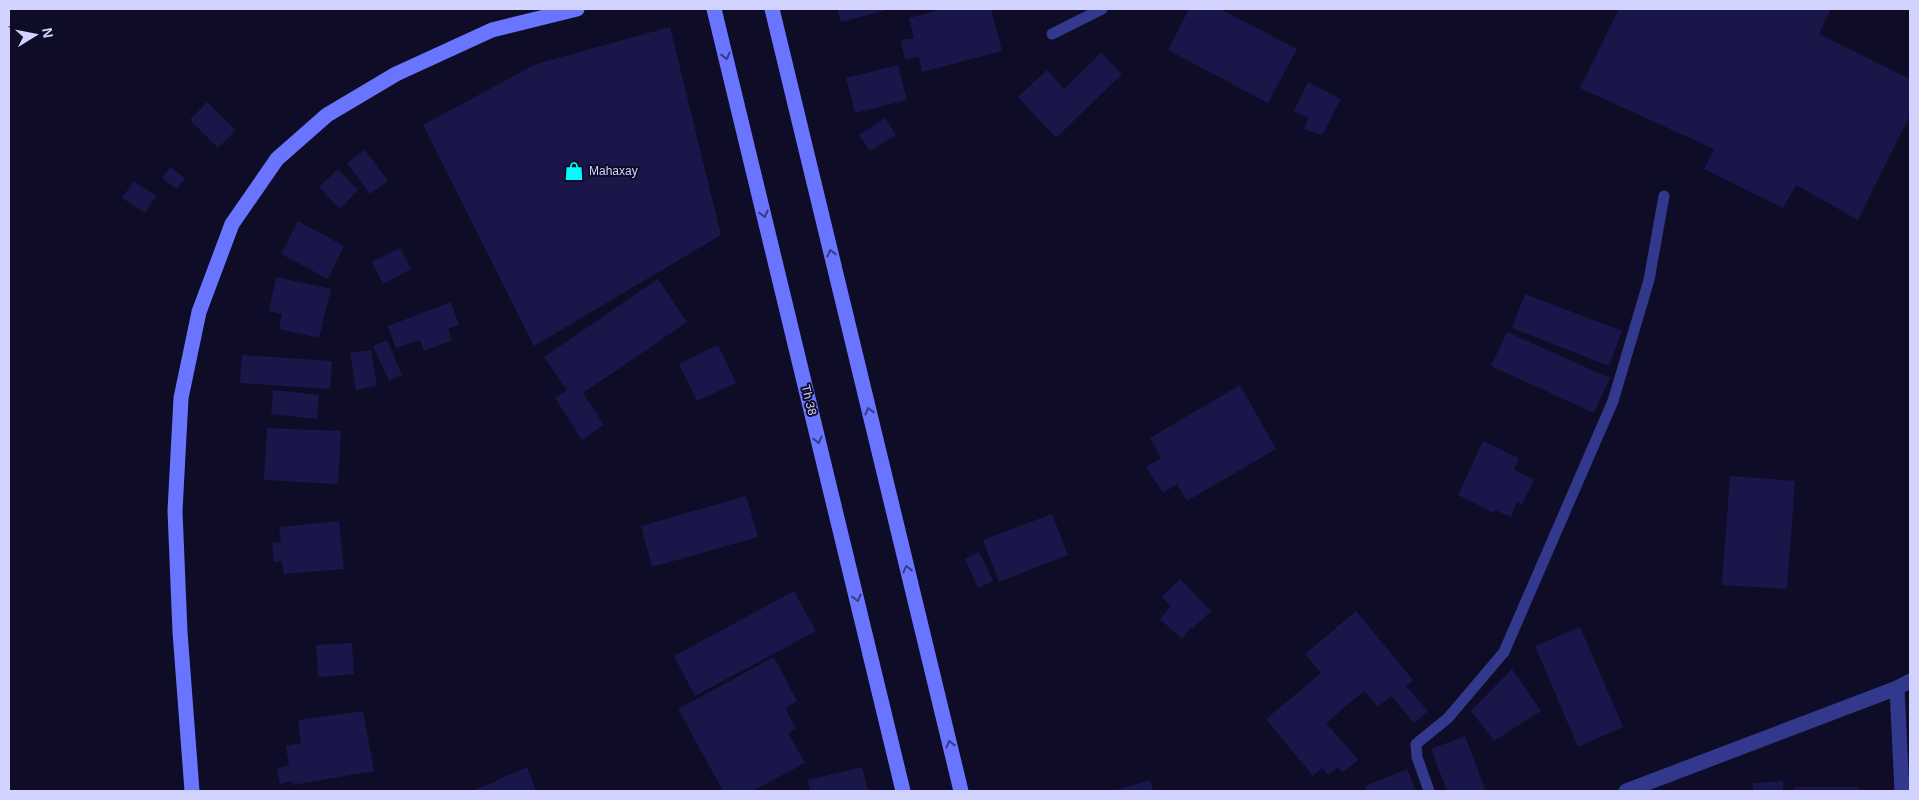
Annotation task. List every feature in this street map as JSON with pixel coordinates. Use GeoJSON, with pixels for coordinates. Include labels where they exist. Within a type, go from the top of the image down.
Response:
{"type":"FeatureCollection","features":[{"type":"Feature","properties":{"kind":"street"},"geometry":{"type":"LineString","coordinates":[[192,791],[180,632],[175,512],[181,398],[199,312],[232,224],[277,159],[327,115],[396,74],[492,30],[577,9]]}},
{"type":"Feature","properties":{"kind":"street","name":"Th 38"},"geometry":{"type":"LineString","coordinates":[[714,9],[903,791]]}},
{"type":"Feature","properties":{"kind":"street"},"geometry":{"type":"LineString","coordinates":[[772,9],[961,791]]}},
{"type":"Feature","properties":{"kind":"street"},"geometry":{"type":"LineString","coordinates":[[1626,791],[1904,684],[1902,791]]}},
{"type":"Feature","properties":{"kind":"lane"},"geometry":{"type":"LineString","coordinates":[[1052,34],[1102,9]]}},
{"type":"Feature","properties":{"kind":"lane"},"geometry":{"type":"LineString","coordinates":[[1429,791],[1417,757],[1416,744],[1448,718],[1504,652],[1613,401],[1649,280],[1664,196]]}},
{"type":"Feature","properties":{"kind":"building"},"geometry":{"type":"Polygon","coordinates":[[[837,9],[891,9],[841,22],[837,9]]]}},
{"type":"Feature","properties":{"kind":"building"},"geometry":{"type":"Polygon","coordinates":[[[942,9],[991,9],[1002,51],[922,72],[919,57],[905,60],[901,40],[914,38],[909,18],[942,9]]]}},
{"type":"Feature","properties":{"kind":"building"},"geometry":{"type":"Polygon","coordinates":[[[1189,9],[1220,9],[1297,49],[1268,103],[1168,50],[1189,9]]]}},
{"type":"Feature","properties":{"kind":"building"},"geometry":{"type":"Polygon","coordinates":[[[1619,9],[1831,9],[1819,34],[1910,79],[1910,115],[1858,220],[1796,185],[1783,208],[1704,169],[1714,149],[1580,88],[1619,9]]]}},
{"type":"Feature","properties":{"kind":"building"},"geometry":{"type":"Polygon","coordinates":[[[670,27],[721,235],[534,346],[423,125],[536,64],[670,27]]]}},
{"type":"Feature","properties":{"kind":"building"},"geometry":{"type":"Polygon","coordinates":[[[1101,53],[1122,74],[1056,138],[1018,97],[1047,70],[1064,89],[1101,53]]]}},
{"type":"Feature","properties":{"kind":"building"},"geometry":{"type":"Polygon","coordinates":[[[898,65],[907,100],[855,113],[846,78],[898,65]]]}},
{"type":"Feature","properties":{"kind":"building"},"geometry":{"type":"Polygon","coordinates":[[[1308,82],[1341,99],[1322,135],[1304,129],[1308,118],[1294,111],[1308,82]]]}},
{"type":"Feature","properties":{"kind":"building"},"geometry":{"type":"Polygon","coordinates":[[[207,102],[236,130],[218,148],[190,120],[207,102]]]}},
{"type":"Feature","properties":{"kind":"building"},"geometry":{"type":"Polygon","coordinates":[[[885,118],[896,135],[870,151],[859,135],[885,118]]]}},
{"type":"Feature","properties":{"kind":"building"},"geometry":{"type":"Polygon","coordinates":[[[365,150],[388,181],[370,194],[347,163],[365,150]]]}},
{"type":"Feature","properties":{"kind":"building"},"geometry":{"type":"Polygon","coordinates":[[[170,167],[185,178],[177,189],[162,178],[170,167]]]}},
{"type":"Feature","properties":{"kind":"building"},"geometry":{"type":"Polygon","coordinates":[[[338,169],[358,190],[340,209],[319,187],[338,169]]]}},
{"type":"Feature","properties":{"kind":"building"},"geometry":{"type":"Polygon","coordinates":[[[134,181],[156,196],[145,213],[122,198],[134,181]]]}},
{"type":"Feature","properties":{"kind":"building"},"geometry":{"type":"Polygon","coordinates":[[[298,221],[344,246],[328,279],[281,254],[298,221]]]}},
{"type":"Feature","properties":{"kind":"building"},"geometry":{"type":"Polygon","coordinates":[[[400,248],[411,269],[383,284],[372,262],[400,248]]]}},
{"type":"Feature","properties":{"kind":"building"},"geometry":{"type":"Polygon","coordinates":[[[276,277],[331,289],[319,338],[279,329],[282,314],[269,311],[276,277]]]}},
{"type":"Feature","properties":{"kind":"building"},"geometry":{"type":"Polygon","coordinates":[[[658,279],[687,322],[583,393],[604,425],[582,440],[555,398],[567,390],[544,357],[658,279]]]}},
{"type":"Feature","properties":{"kind":"building"},"geometry":{"type":"Polygon","coordinates":[[[1525,294],[1622,331],[1609,366],[1512,328],[1525,294]]]}},
{"type":"Feature","properties":{"kind":"building"},"geometry":{"type":"Polygon","coordinates":[[[451,302],[459,325],[448,329],[452,340],[424,351],[420,340],[396,348],[388,326],[451,302]]]}},
{"type":"Feature","properties":{"kind":"building"},"geometry":{"type":"Polygon","coordinates":[[[1507,332],[1610,378],[1594,413],[1491,366],[1507,332]]]}},
{"type":"Feature","properties":{"kind":"building"},"geometry":{"type":"Polygon","coordinates":[[[387,340],[402,375],[389,381],[373,346],[387,340]]]}},
{"type":"Feature","properties":{"kind":"building"},"geometry":{"type":"Polygon","coordinates":[[[718,345],[736,383],[697,401],[679,364],[718,345]]]}},
{"type":"Feature","properties":{"kind":"building"},"geometry":{"type":"Polygon","coordinates":[[[371,350],[377,386],[356,390],[350,353],[371,350]]]}},
{"type":"Feature","properties":{"kind":"building"},"geometry":{"type":"Polygon","coordinates":[[[242,355],[332,361],[330,389],[240,383],[242,355]]]}},
{"type":"Feature","properties":{"kind":"building"},"geometry":{"type":"Polygon","coordinates":[[[1240,385],[1276,449],[1187,501],[1177,484],[1163,493],[1146,467],[1161,458],[1150,438],[1240,385]]]}},
{"type":"Feature","properties":{"kind":"building"},"geometry":{"type":"Polygon","coordinates":[[[273,390],[319,395],[317,419],[271,414],[273,390]]]}},
{"type":"Feature","properties":{"kind":"building"},"geometry":{"type":"Polygon","coordinates":[[[267,428],[341,431],[338,484],[264,480],[267,428]]]}},
{"type":"Feature","properties":{"kind":"building"},"geometry":{"type":"Polygon","coordinates":[[[1483,441],[1519,458],[1514,470],[1534,479],[1522,505],[1517,502],[1511,517],[1495,510],[1494,513],[1458,495],[1483,441]]]}},
{"type":"Feature","properties":{"kind":"building"},"geometry":{"type":"Polygon","coordinates":[[[1730,476],[1795,481],[1787,589],[1722,585],[1730,476]]]}},
{"type":"Feature","properties":{"kind":"building"},"geometry":{"type":"Polygon","coordinates":[[[746,496],[758,537],[652,567],[641,526],[746,496]]]}},
{"type":"Feature","properties":{"kind":"building"},"geometry":{"type":"Polygon","coordinates":[[[1052,514],[1068,555],[999,582],[983,540],[1052,514]]]}},
{"type":"Feature","properties":{"kind":"building"},"geometry":{"type":"Polygon","coordinates":[[[339,521],[344,569],[284,574],[282,561],[274,562],[272,543],[281,542],[279,527],[339,521]]]}},
{"type":"Feature","properties":{"kind":"building"},"geometry":{"type":"Polygon","coordinates":[[[979,552],[993,581],[978,588],[965,559],[979,552]]]}},
{"type":"Feature","properties":{"kind":"building"},"geometry":{"type":"Polygon","coordinates":[[[1180,579],[1211,611],[1191,628],[1182,639],[1160,619],[1171,606],[1162,597],[1180,579]]]}},
{"type":"Feature","properties":{"kind":"building"},"geometry":{"type":"Polygon","coordinates":[[[794,591],[816,631],[695,696],[674,656],[794,591]]]}},
{"type":"Feature","properties":{"kind":"building"},"geometry":{"type":"Polygon","coordinates":[[[1356,611],[1413,680],[1406,686],[1428,711],[1414,723],[1391,696],[1378,707],[1364,691],[1326,723],[1358,760],[1343,772],[1338,767],[1328,775],[1322,768],[1313,776],[1266,719],[1321,673],[1305,654],[1356,611]]]}},
{"type":"Feature","properties":{"kind":"building"},"geometry":{"type":"Polygon","coordinates":[[[1580,627],[1623,727],[1578,747],[1535,646],[1580,627]]]}},
{"type":"Feature","properties":{"kind":"building"},"geometry":{"type":"Polygon","coordinates":[[[352,643],[354,674],[318,677],[316,645],[352,643]]]}},
{"type":"Feature","properties":{"kind":"building"},"geometry":{"type":"Polygon","coordinates":[[[774,657],[797,701],[785,708],[796,728],[788,733],[805,763],[752,791],[723,791],[678,709],[774,657]]]}},
{"type":"Feature","properties":{"kind":"building"},"geometry":{"type":"Polygon","coordinates":[[[1512,669],[1541,711],[1494,741],[1471,711],[1512,669]]]}},
{"type":"Feature","properties":{"kind":"building"},"geometry":{"type":"Polygon","coordinates":[[[363,711],[374,771],[293,785],[292,781],[280,784],[277,768],[289,765],[286,746],[301,743],[298,720],[363,711]]]}},
{"type":"Feature","properties":{"kind":"building"},"geometry":{"type":"Polygon","coordinates":[[[1465,736],[1486,791],[1447,791],[1431,749],[1465,736]]]}},
{"type":"Feature","properties":{"kind":"building"},"geometry":{"type":"Polygon","coordinates":[[[527,767],[536,791],[474,790],[497,781],[527,767]]]}},
{"type":"Feature","properties":{"kind":"building"},"geometry":{"type":"Polygon","coordinates":[[[862,767],[868,791],[810,791],[808,780],[862,767]]]}},
{"type":"Feature","properties":{"kind":"building"},"geometry":{"type":"Polygon","coordinates":[[[1407,769],[1416,791],[1367,791],[1365,786],[1407,769]]]}},
{"type":"Feature","properties":{"kind":"building"},"geometry":{"type":"Polygon","coordinates":[[[1150,780],[1153,791],[1112,791],[1150,780]]]}},
{"type":"Feature","properties":{"kind":"building"},"geometry":{"type":"Polygon","coordinates":[[[1783,781],[1783,791],[1753,791],[1753,783],[1783,781]]]}},
{"type":"Feature","properties":{"kind":"building"},"geometry":{"type":"Polygon","coordinates":[[[1795,787],[1859,787],[1859,791],[1795,791],[1795,787]]]}},
{"type":"Feature","properties":{"kind":"place","name":"Mahaxay"},"geometry":{"type":"Point","coordinates":[574,171]}}]}
